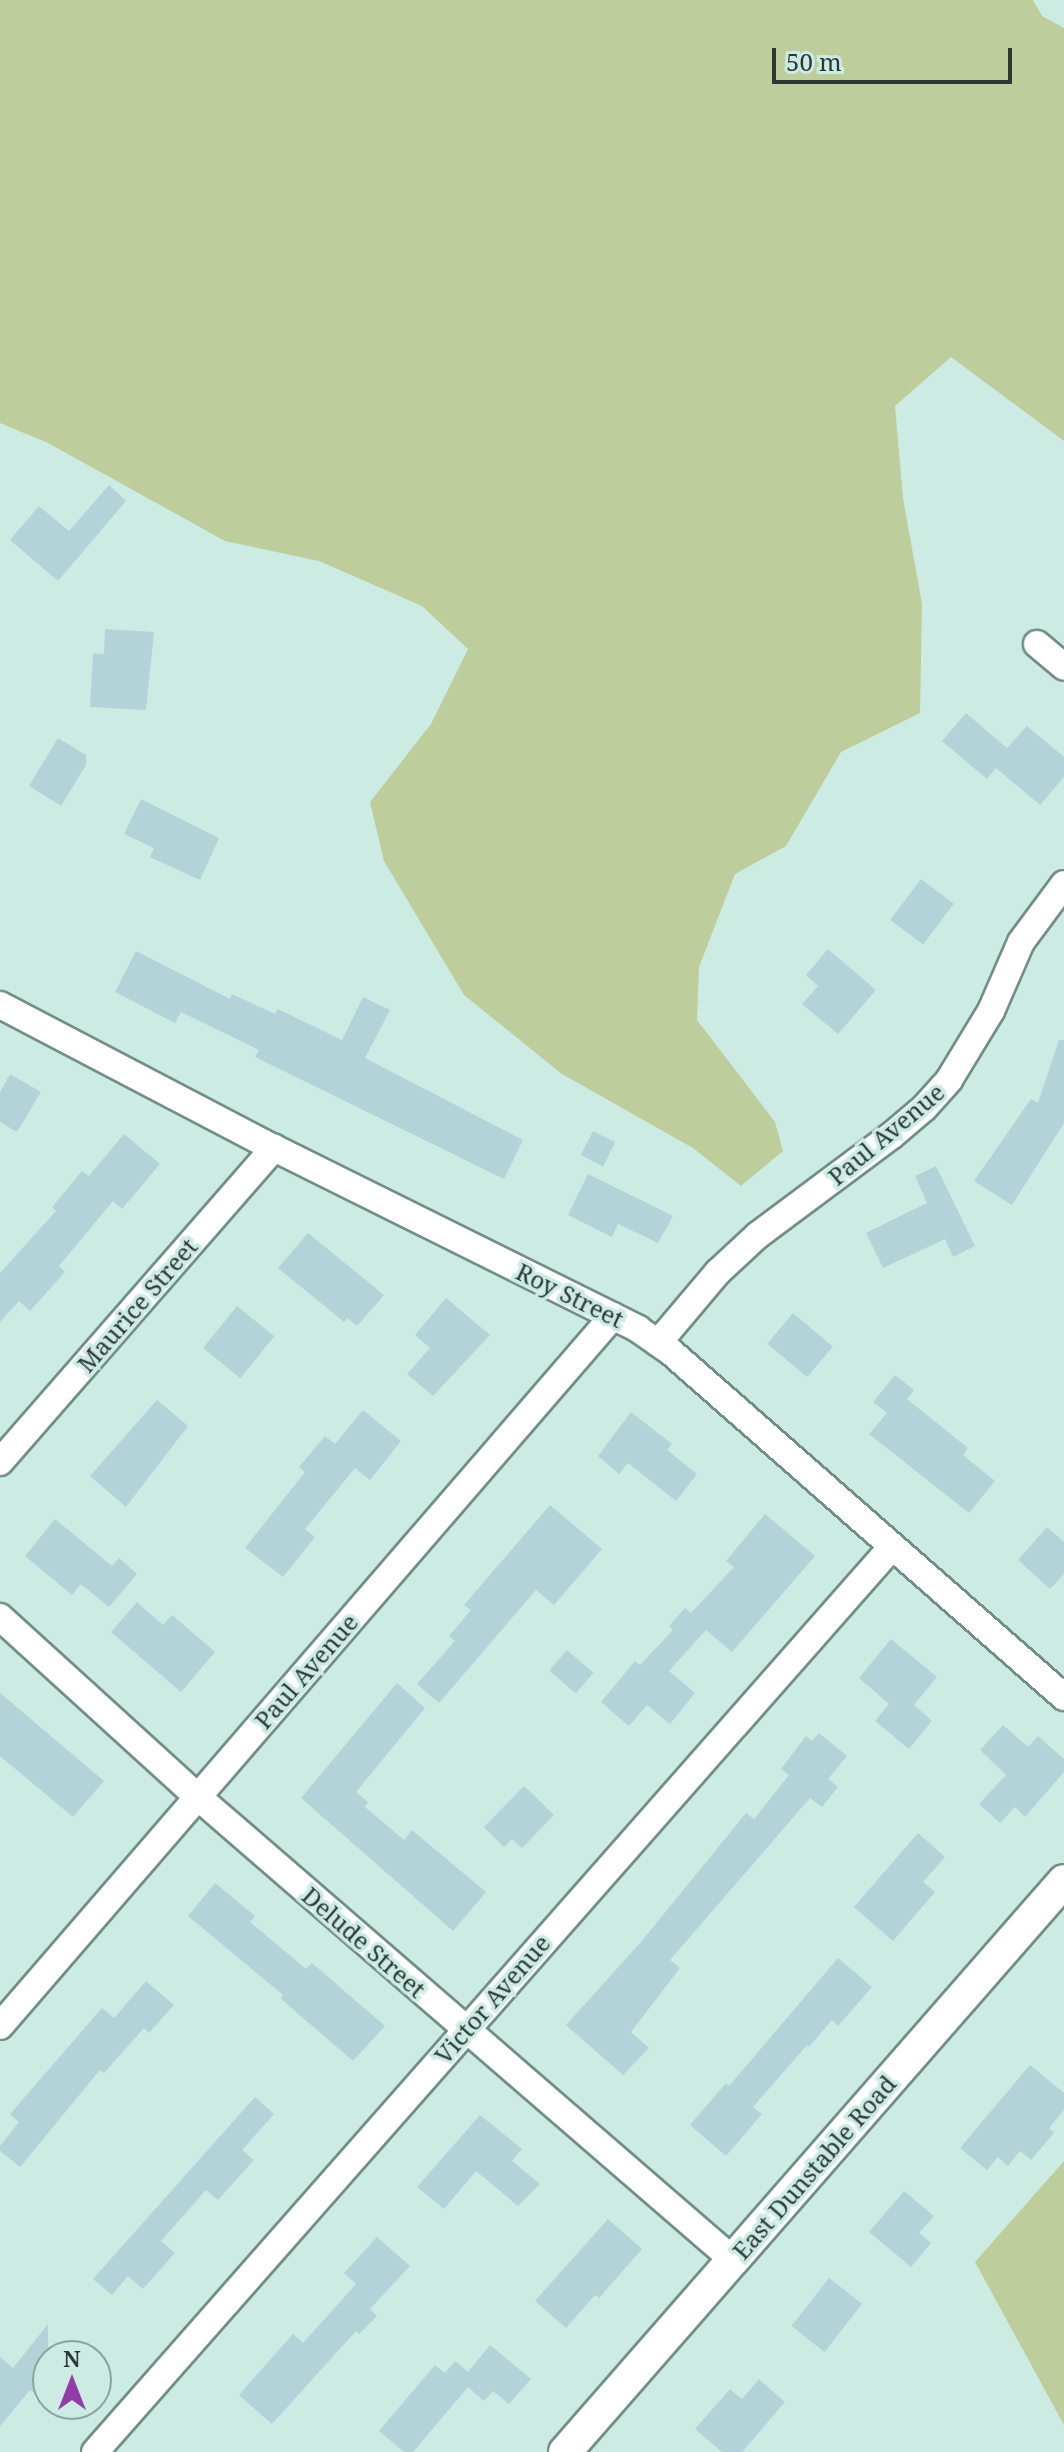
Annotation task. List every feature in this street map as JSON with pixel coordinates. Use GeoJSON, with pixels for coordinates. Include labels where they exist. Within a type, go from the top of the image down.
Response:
{"type":"FeatureCollection","features":[{"type":"Feature","properties":{"kind":"street"},"geometry":{"type":"LineString","coordinates":[[1037,644],[1064,667]]}},
{"type":"Feature","properties":{"kind":"street","name":"Paul Avenue"},"geometry":{"type":"LineString","coordinates":[[658,1343],[718,1272],[758,1235],[891,1136],[949,1080],[991,1011],[1021,942],[1064,884]]}},
{"type":"Feature","properties":{"kind":"street","name":"Roy Street"},"geometry":{"type":"LineString","coordinates":[[0,1005],[274,1148],[613,1316],[658,1343],[1064,1697]]}},
{"type":"Feature","properties":{"kind":"street","name":"Maurice Street"},"geometry":{"type":"LineString","coordinates":[[0,1462],[274,1148]]}},
{"type":"Feature","properties":{"kind":"street","name":"Paul Avenue"},"geometry":{"type":"LineString","coordinates":[[0,2026],[613,1316]]}},
{"type":"Feature","properties":{"kind":"street","name":"Victor Avenue"},"geometry":{"type":"LineString","coordinates":[[95,2452],[891,1548]]}},
{"type":"Feature","properties":{"kind":"street","name":"Delude Street"},"geometry":{"type":"LineString","coordinates":[[0,1617],[198,1797],[733,2260]]}},
{"type":"Feature","properties":{"kind":"street","name":"East Dunstable Road"},"geometry":{"type":"LineString","coordinates":[[565,2452],[1064,1881]]}},
{"type":"Feature","properties":{"kind":"green space"},"geometry":{"type":"Polygon","coordinates":[[[0,0],[1033,0],[1042,16],[1064,28],[1064,441],[951,357],[895,406],[903,498],[922,604],[920,713],[841,752],[786,846],[735,874],[699,967],[697,1020],[775,1122],[783,1151],[741,1186],[693,1148],[562,1074],[464,995],[384,861],[370,802],[431,724],[468,649],[422,606],[319,561],[225,541],[48,443],[0,423],[0,0]]]}},
{"type":"Feature","properties":{"kind":"green space"},"geometry":{"type":"Polygon","coordinates":[[[1064,2161],[1064,2425],[975,2262],[1064,2161]]]}},
{"type":"Feature","properties":{"kind":"building"},"geometry":{"type":"Polygon","coordinates":[[[109,485],[126,501],[58,581],[10,540],[39,506],[69,531],[109,485]]]}},
{"type":"Feature","properties":{"kind":"building"},"geometry":{"type":"Polygon","coordinates":[[[105,629],[154,632],[146,710],[90,707],[93,653],[104,654],[105,629]]]}},
{"type":"Feature","properties":{"kind":"building"},"geometry":{"type":"Polygon","coordinates":[[[966,713],[1007,748],[1027,726],[1064,757],[1064,777],[1040,805],[996,768],[987,779],[942,741],[966,713]]]}},
{"type":"Feature","properties":{"kind":"building"},"geometry":{"type":"Polygon","coordinates":[[[58,738],[86,755],[86,765],[61,806],[29,786],[58,738]]]}},
{"type":"Feature","properties":{"kind":"building"},"geometry":{"type":"Polygon","coordinates":[[[141,799],[219,838],[200,880],[150,857],[154,848],[124,834],[141,799]]]}},
{"type":"Feature","properties":{"kind":"building"},"geometry":{"type":"Polygon","coordinates":[[[921,879],[954,904],[923,944],[890,920],[921,879]]]}},
{"type":"Feature","properties":{"kind":"building"},"geometry":{"type":"Polygon","coordinates":[[[828,949],[876,990],[838,1034],[802,1004],[818,986],[806,975],[828,949]]]}},
{"type":"Feature","properties":{"kind":"building"},"geometry":{"type":"Polygon","coordinates":[[[136,951],[230,999],[232,994],[275,1014],[278,1009],[342,1040],[363,997],[390,1010],[365,1058],[523,1140],[504,1179],[255,1057],[259,1050],[181,1012],[175,1023],[115,992],[136,951]]]}},
{"type":"Feature","properties":{"kind":"building"},"geometry":{"type":"Polygon","coordinates":[[[1059,1040],[1064,1040],[1064,1123],[1012,1205],[974,1181],[1031,1099],[1038,1103],[1059,1040]]]}},
{"type":"Feature","properties":{"kind":"building"},"geometry":{"type":"Polygon","coordinates":[[[10,1074],[41,1092],[17,1132],[0,1122],[0,1092],[10,1074]]]}},
{"type":"Feature","properties":{"kind":"building"},"geometry":{"type":"Polygon","coordinates":[[[593,1131],[615,1142],[603,1166],[581,1155],[593,1131]]]}},
{"type":"Feature","properties":{"kind":"building"},"geometry":{"type":"Polygon","coordinates":[[[124,1134],[160,1164],[122,1209],[113,1201],[59,1266],[65,1272],[30,1311],[19,1301],[0,1322],[0,1273],[56,1211],[52,1207],[82,1171],[89,1176],[124,1134]]]}},
{"type":"Feature","properties":{"kind":"building"},"geometry":{"type":"Polygon","coordinates":[[[936,1166],[975,1246],[953,1257],[945,1239],[883,1268],[866,1233],[927,1203],[915,1176],[936,1166]]]}},
{"type":"Feature","properties":{"kind":"building"},"geometry":{"type":"Polygon","coordinates":[[[588,1174],[673,1216],[658,1243],[618,1224],[612,1237],[568,1215],[588,1174]]]}},
{"type":"Feature","properties":{"kind":"building"},"geometry":{"type":"Polygon","coordinates":[[[308,1233],[384,1295],[357,1326],[347,1318],[344,1322],[278,1268],[308,1233]]]}},
{"type":"Feature","properties":{"kind":"building"},"geometry":{"type":"Polygon","coordinates":[[[446,1298],[490,1335],[433,1396],[407,1374],[430,1348],[415,1335],[446,1298]]]}},
{"type":"Feature","properties":{"kind":"building"},"geometry":{"type":"Polygon","coordinates":[[[237,1306],[274,1336],[240,1378],[203,1348],[237,1306]]]}},
{"type":"Feature","properties":{"kind":"building"},"geometry":{"type":"Polygon","coordinates":[[[793,1313],[833,1346],[807,1377],[767,1344],[793,1313]]]}},
{"type":"Feature","properties":{"kind":"building"},"geometry":{"type":"Polygon","coordinates":[[[895,1375],[914,1390],[907,1399],[968,1448],[963,1455],[995,1481],[969,1513],[869,1434],[887,1413],[873,1402],[895,1375]]]}},
{"type":"Feature","properties":{"kind":"building"},"geometry":{"type":"Polygon","coordinates":[[[157,1400],[188,1426],[126,1507],[90,1476],[157,1400]]]}},
{"type":"Feature","properties":{"kind":"building"},"geometry":{"type":"Polygon","coordinates":[[[363,1410],[401,1441],[370,1480],[355,1468],[305,1529],[315,1537],[283,1577],[245,1548],[305,1472],[299,1467],[325,1436],[335,1444],[363,1410]]]}},
{"type":"Feature","properties":{"kind":"building"},"geometry":{"type":"Polygon","coordinates":[[[631,1412],[672,1444],[667,1450],[697,1474],[676,1501],[628,1463],[619,1474],[598,1456],[631,1412]]]}},
{"type":"Feature","properties":{"kind":"building"},"geometry":{"type":"Polygon","coordinates":[[[550,1505],[602,1549],[554,1605],[536,1590],[439,1703],[417,1684],[455,1641],[449,1636],[471,1610],[464,1605],[550,1505]]]}},
{"type":"Feature","properties":{"kind":"building"},"geometry":{"type":"Polygon","coordinates":[[[765,1514],[815,1556],[732,1652],[706,1630],[669,1671],[695,1693],[670,1724],[647,1705],[629,1726],[601,1702],[635,1661],[640,1665],[673,1630],[669,1626],[685,1608],[691,1613],[734,1567],[726,1561],[765,1514]]]}},
{"type":"Feature","properties":{"kind":"building"},"geometry":{"type":"Polygon","coordinates":[[[55,1519],[112,1566],[119,1558],[137,1574],[109,1607],[81,1584],[72,1595],[25,1556],[55,1519]]]}},
{"type":"Feature","properties":{"kind":"building"},"geometry":{"type":"Polygon","coordinates":[[[1047,1527],[1064,1542],[1064,1574],[1050,1589],[1018,1560],[1047,1527]]]}},
{"type":"Feature","properties":{"kind":"building"},"geometry":{"type":"Polygon","coordinates":[[[137,1602],[163,1625],[172,1615],[215,1652],[181,1692],[111,1632],[137,1602]]]}},
{"type":"Feature","properties":{"kind":"building"},"geometry":{"type":"Polygon","coordinates":[[[891,1639],[937,1677],[914,1705],[932,1721],[909,1749],[875,1721],[889,1704],[859,1678],[891,1639]]]}},
{"type":"Feature","properties":{"kind":"building"},"geometry":{"type":"Polygon","coordinates":[[[567,1650],[593,1673],[576,1693],[549,1670],[567,1650]]]}},
{"type":"Feature","properties":{"kind":"building"},"geometry":{"type":"Polygon","coordinates":[[[397,1683],[425,1708],[356,1792],[368,1802],[365,1807],[404,1840],[412,1830],[486,1892],[453,1931],[301,1798],[397,1683]]]}},
{"type":"Feature","properties":{"kind":"building"},"geometry":{"type":"Polygon","coordinates":[[[0,1693],[104,1781],[73,1817],[0,1756],[0,1693]]]}},
{"type":"Feature","properties":{"kind":"building"},"geometry":{"type":"Polygon","coordinates":[[[1003,1725],[1028,1747],[1038,1736],[1064,1759],[1064,1772],[1025,1817],[1015,1807],[1000,1823],[979,1804],[1006,1775],[980,1750],[1003,1725]]]}},
{"type":"Feature","properties":{"kind":"building"},"geometry":{"type":"Polygon","coordinates":[[[819,1733],[847,1756],[828,1779],[838,1787],[822,1807],[810,1798],[670,1960],[680,1968],[631,2032],[649,2048],[623,2075],[566,2025],[641,1942],[746,1813],[754,1819],[789,1775],[781,1769],[806,1736],[812,1741],[819,1733]]]}},
{"type":"Feature","properties":{"kind":"building"},"geometry":{"type":"Polygon","coordinates":[[[524,1786],[554,1815],[522,1848],[512,1839],[504,1847],[484,1827],[524,1786]]]}},
{"type":"Feature","properties":{"kind":"building"},"geometry":{"type":"Polygon","coordinates":[[[918,1833],[945,1857],[923,1882],[935,1892],[893,1941],[854,1907],[918,1833]]]}},
{"type":"Feature","properties":{"kind":"building"},"geometry":{"type":"Polygon","coordinates":[[[215,1883],[255,1916],[250,1922],[306,1969],[312,1963],[385,2026],[353,2061],[281,1999],[283,1995],[188,1916],[215,1883]]]}},
{"type":"Feature","properties":{"kind":"building"},"geometry":{"type":"Polygon","coordinates":[[[838,1958],[872,1987],[838,2026],[832,2020],[809,2047],[807,2045],[753,2107],[762,2114],[726,2156],[690,2125],[726,2083],[729,2086],[838,1958]]]}},
{"type":"Feature","properties":{"kind":"building"},"geometry":{"type":"Polygon","coordinates":[[[146,1981],[174,2005],[149,2033],[144,2028],[104,2073],[100,2070],[20,2167],[0,2151],[0,2146],[19,2122],[10,2114],[102,2008],[114,2018],[146,1981]]]}},
{"type":"Feature","properties":{"kind":"building"},"geometry":{"type":"Polygon","coordinates":[[[1030,2065],[1064,2093],[1064,2110],[1049,2128],[1054,2133],[1031,2160],[1020,2151],[1008,2166],[998,2157],[987,2170],[960,2148],[1030,2065]]]}},
{"type":"Feature","properties":{"kind":"building"},"geometry":{"type":"Polygon","coordinates":[[[255,2097],[274,2114],[242,2150],[254,2160],[218,2200],[206,2190],[161,2241],[175,2253],[143,2289],[128,2276],[112,2295],[93,2279],[255,2097]]]}},
{"type":"Feature","properties":{"kind":"building"},"geometry":{"type":"Polygon","coordinates":[[[480,2115],[522,2149],[512,2161],[540,2184],[518,2206],[476,2171],[444,2209],[417,2187],[480,2115]]]}},
{"type":"Feature","properties":{"kind":"building"},"geometry":{"type":"Polygon","coordinates":[[[904,2191],[934,2216],[919,2233],[931,2243],[911,2267],[869,2232],[904,2191]]]}},
{"type":"Feature","properties":{"kind":"building"},"geometry":{"type":"Polygon","coordinates":[[[608,2219],[642,2249],[599,2298],[595,2295],[566,2328],[535,2301],[608,2219]]]}},
{"type":"Feature","properties":{"kind":"building"},"geometry":{"type":"Polygon","coordinates":[[[377,2237],[410,2266],[370,2309],[377,2316],[359,2334],[356,2331],[272,2424],[239,2395],[293,2334],[303,2343],[356,2284],[344,2273],[377,2237]]]}},
{"type":"Feature","properties":{"kind":"building"},"geometry":{"type":"Polygon","coordinates":[[[829,2278],[862,2304],[825,2352],[791,2326],[829,2278]]]}},
{"type":"Feature","properties":{"kind":"building"},"geometry":{"type":"Polygon","coordinates":[[[48,2324],[48,2340],[35,2340],[48,2324]]]}},
{"type":"Feature","properties":{"kind":"building"},"geometry":{"type":"Polygon","coordinates":[[[32,2344],[32,2392],[30,2390],[0,2426],[0,2357],[13,2368],[32,2344]]]}},
{"type":"Feature","properties":{"kind":"building"},"geometry":{"type":"Polygon","coordinates":[[[490,2345],[531,2379],[509,2404],[493,2391],[484,2401],[468,2387],[413,2452],[404,2452],[379,2431],[435,2365],[445,2373],[455,2361],[468,2372],[490,2345]]]}},
{"type":"Feature","properties":{"kind":"building"},"geometry":{"type":"Polygon","coordinates":[[[759,2379],[785,2402],[742,2452],[722,2452],[695,2429],[730,2389],[742,2399],[759,2379]]]}}]}
